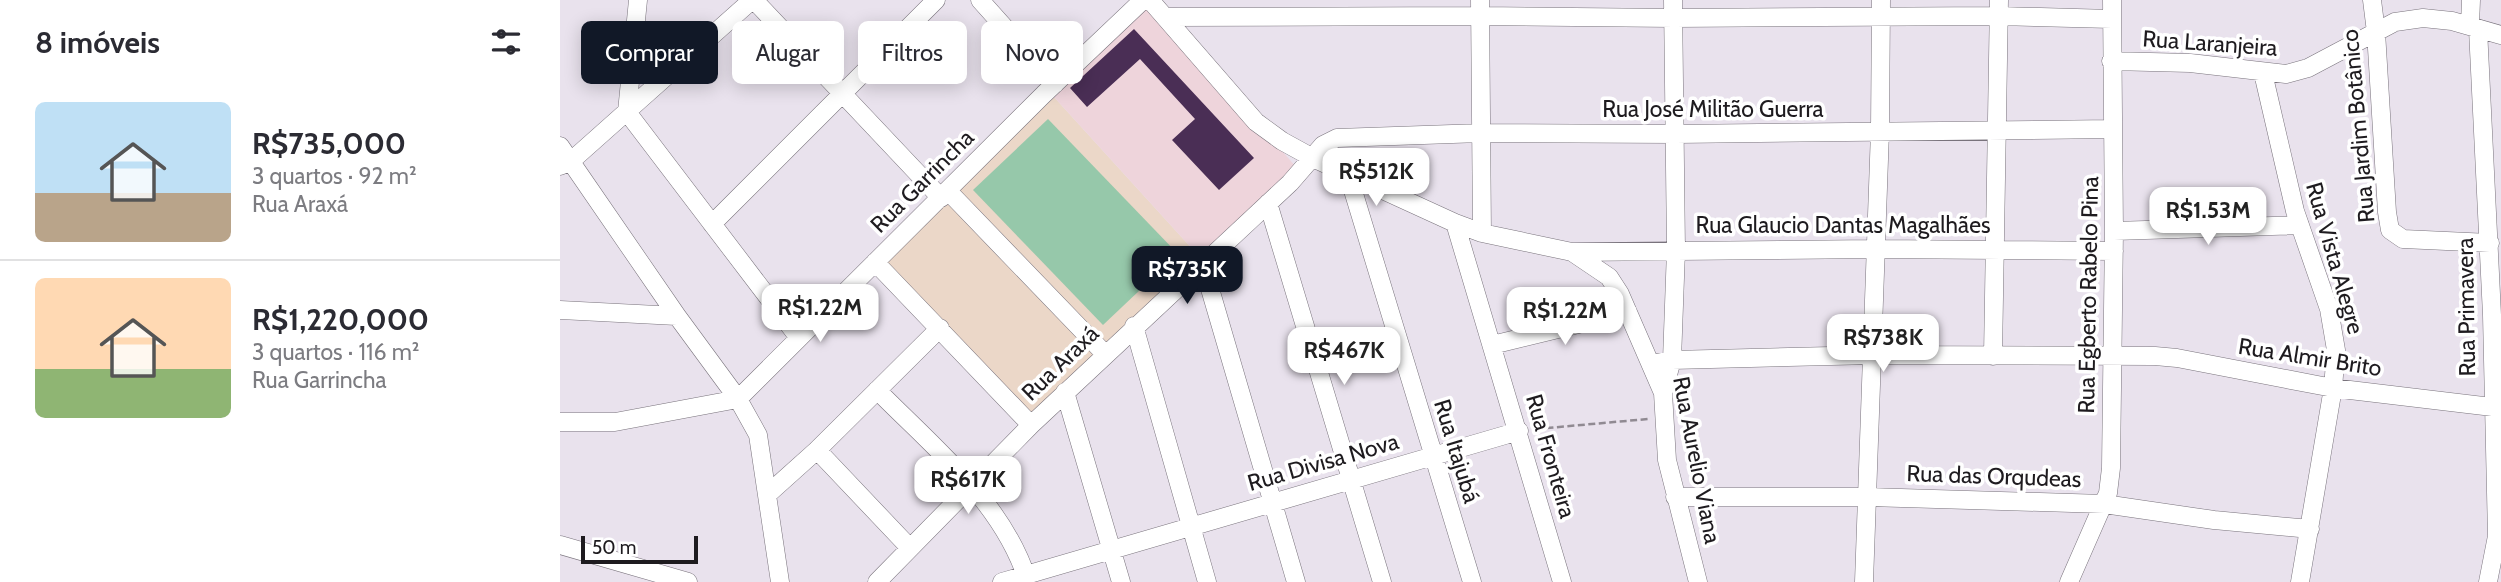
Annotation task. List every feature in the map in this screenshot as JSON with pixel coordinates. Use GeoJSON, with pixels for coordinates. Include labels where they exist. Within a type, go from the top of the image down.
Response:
{"type":"FeatureCollection","features":[{"type":"Feature","properties":{"kind":"street"},"geometry":{"type":"LineString","coordinates":[[638,0],[627,112],[799,338]]}},
{"type":"Feature","properties":{"kind":"street"},"geometry":{"type":"LineString","coordinates":[[565,164],[753,0],[843,94],[1105,354]]}},
{"type":"Feature","properties":{"kind":"street"},"geometry":{"type":"LineString","coordinates":[[712,224],[936,0]]}},
{"type":"Feature","properties":{"kind":"street"},"geometry":{"type":"LineString","coordinates":[[979,0],[998,21]]}},
{"type":"Feature","properties":{"kind":"street","name":"Rua Garrincha"},"geometry":{"type":"LineString","coordinates":[[1083,57],[1143,0]]}},
{"type":"Feature","properties":{"kind":"street","name":"Rua Aurelio Viana"},"geometry":{"type":"LineString","coordinates":[[1150,0],[1256,122],[1274,136],[1316,154],[1348,174],[1455,223],[1482,233],[1572,252],[1609,277],[1628,312],[1663,393],[1667,460],[1698,582]]}},
{"type":"Feature","properties":{"kind":"street"},"geometry":{"type":"LineString","coordinates":[[1663,393],[1672,360],[1676,250],[1673,0]]}},
{"type":"Feature","properties":{"kind":"street","name":"Rua Egberto Rabelo Pina"},"geometry":{"type":"LineString","coordinates":[[2069,582],[2108,493],[2110,468],[2115,231],[2112,0]]}},
{"type":"Feature","properties":{"kind":"street","name":"Rua Jardim Botânico"},"geometry":{"type":"LineString","coordinates":[[2372,0],[2390,230],[2403,239],[2490,243]]}},
{"type":"Feature","properties":{"kind":"street","name":"Rua Primavera"},"geometry":{"type":"LineString","coordinates":[[2471,0],[2497,315],[2497,536],[2488,582]]}},
{"type":"Feature","properties":{"kind":"street"},"geometry":{"type":"LineString","coordinates":[[1165,17],[1480,8],[1674,18],[1881,8],[1999,8],[2112,19]]}},
{"type":"Feature","properties":{"kind":"street"},"geometry":{"type":"LineString","coordinates":[[1480,8],[1482,233]]}},
{"type":"Feature","properties":{"kind":"street"},"geometry":{"type":"LineString","coordinates":[[1864,582],[1880,131],[1881,8]]}},
{"type":"Feature","properties":{"kind":"street"},"geometry":{"type":"LineString","coordinates":[[1993,356],[1999,8]]}},
{"type":"Feature","properties":{"kind":"street","name":"Rua Laranjeira"},"geometry":{"type":"LineString","coordinates":[[2111,61],[2190,63],[2286,74],[2308,68],[2395,22],[2423,18],[2501,35]]}},
{"type":"Feature","properties":{"kind":"street","name":"Rua Vista Alegre"},"geometry":{"type":"LineString","coordinates":[[2263,73],[2274,128],[2300,225],[2329,309],[2336,350],[2333,388],[2300,582]]}},
{"type":"Feature","properties":{"kind":"street","name":"Rua Garrincha"},"geometry":{"type":"LineString","coordinates":[[738,399],[1055,84]]}},
{"type":"Feature","properties":{"kind":"street","name":"Rua José Militão Guerra"},"geometry":{"type":"LineString","coordinates":[[1316,154],[1329,141],[1350,137],[1481,133],[1676,134],[2113,129]]}},
{"type":"Feature","properties":{"kind":"street"},"geometry":{"type":"LineString","coordinates":[[560,146],[565,164],[738,399],[758,435],[780,582]]}},
{"type":"Feature","properties":{"kind":"street","name":"Rua Araxá"},"geometry":{"type":"LineString","coordinates":[[877,582],[1031,425],[1134,326],[1269,203],[1316,154]]}},
{"type":"Feature","properties":{"kind":"street","name":"Rua Itajubá"},"geometry":{"type":"LineString","coordinates":[[1348,174],[1472,582]]}},
{"type":"Feature","properties":{"kind":"street"},"geometry":{"type":"LineString","coordinates":[[1269,203],[1382,582]]}},
{"type":"Feature","properties":{"kind":"street","name":"Rua Fronteira"},"geometry":{"type":"LineString","coordinates":[[1455,223],[1562,582]]}},
{"type":"Feature","properties":{"kind":"street"},"geometry":{"type":"LineString","coordinates":[[2115,231],[2300,225]]}},
{"type":"Feature","properties":{"kind":"street","name":"Rua Glaucio Dantas Magalhães"},"geometry":{"type":"LineString","coordinates":[[1572,252],[1876,249],[2114,251]]}},
{"type":"Feature","properties":{"kind":"street"},"geometry":{"type":"LineString","coordinates":[[876,261],[1031,425]]}},
{"type":"Feature","properties":{"kind":"street"},"geometry":{"type":"LineString","coordinates":[[1203,265],[1296,582]]}},
{"type":"Feature","properties":{"kind":"street"},"geometry":{"type":"LineString","coordinates":[[560,310],[677,316]]}},
{"type":"Feature","properties":{"kind":"street"},"geometry":{"type":"LineString","coordinates":[[1492,345],[1628,312]]}},
{"type":"Feature","properties":{"kind":"street"},"geometry":{"type":"LineString","coordinates":[[1134,326],[1207,582]]}},
{"type":"Feature","properties":{"kind":"street"},"geometry":{"type":"LineString","coordinates":[[768,494],[817,450],[940,328]]}},
{"type":"Feature","properties":{"kind":"street","name":"Rua Almir Brito"},"geometry":{"type":"LineString","coordinates":[[1651,364],[1672,360],[1873,355],[2177,358],[2333,388],[2497,408]]}},
{"type":"Feature","properties":{"kind":"street"},"geometry":{"type":"LineString","coordinates":[[877,390],[971,486],[1003,528],[1027,579]]}},
{"type":"Feature","properties":{"kind":"street"},"geometry":{"type":"LineString","coordinates":[[1065,392],[1121,582]]}},
{"type":"Feature","properties":{"kind":"street"},"geometry":{"type":"LineString","coordinates":[[560,422],[615,422],[738,399]]}},
{"type":"Feature","properties":{"kind":"street","name":"Rua Divisa Nova"},"geometry":{"type":"LineString","coordinates":[[1002,582],[1027,579],[1271,502],[1518,431]]}},
{"type":"Feature","properties":{"kind":"street"},"geometry":{"type":"LineString","coordinates":[[817,450],[909,547]]}},
{"type":"Feature","properties":{"kind":"street","name":"Rua das Orqudeas"},"geometry":{"type":"LineString","coordinates":[[1675,497],[1868,497],[2104,503],[2214,520],[2310,529]]}},
{"type":"Feature","properties":{"kind":"street"},"geometry":{"type":"LineString","coordinates":[[560,545],[639,575],[688,582]]}},
{"type":"Feature","properties":{"kind":"path"},"geometry":{"type":"LineString","coordinates":[[1518,431],[1663,418]]}},
{"type":"Feature","properties":{"kind":"shaded area"},"geometry":{"type":"Polygon","coordinates":[[[1153,2],[1303,175],[1207,265],[1054,97],[1068,84],[1083,84],[1083,69],[1153,2]]]}},
{"type":"Feature","properties":{"kind":"shaded area"},"geometry":{"type":"Polygon","coordinates":[[[1054,97],[1207,265],[1031,430],[875,270],[1054,97]]]}},
{"type":"Feature","properties":{"kind":"green space"},"geometry":{"type":"Polygon","coordinates":[[[1048,119],[1178,254],[1103,325],[973,190],[1048,119]]]}},
{"type":"Feature","properties":{"kind":"building"},"geometry":{"type":"Polygon","coordinates":[[[1134,29],[1254,158],[1219,190],[1172,140],[1195,119],[1140,59],[1087,107],[1070,88],[1074,84],[1083,84],[1083,76],[1134,29]]]}}]}
